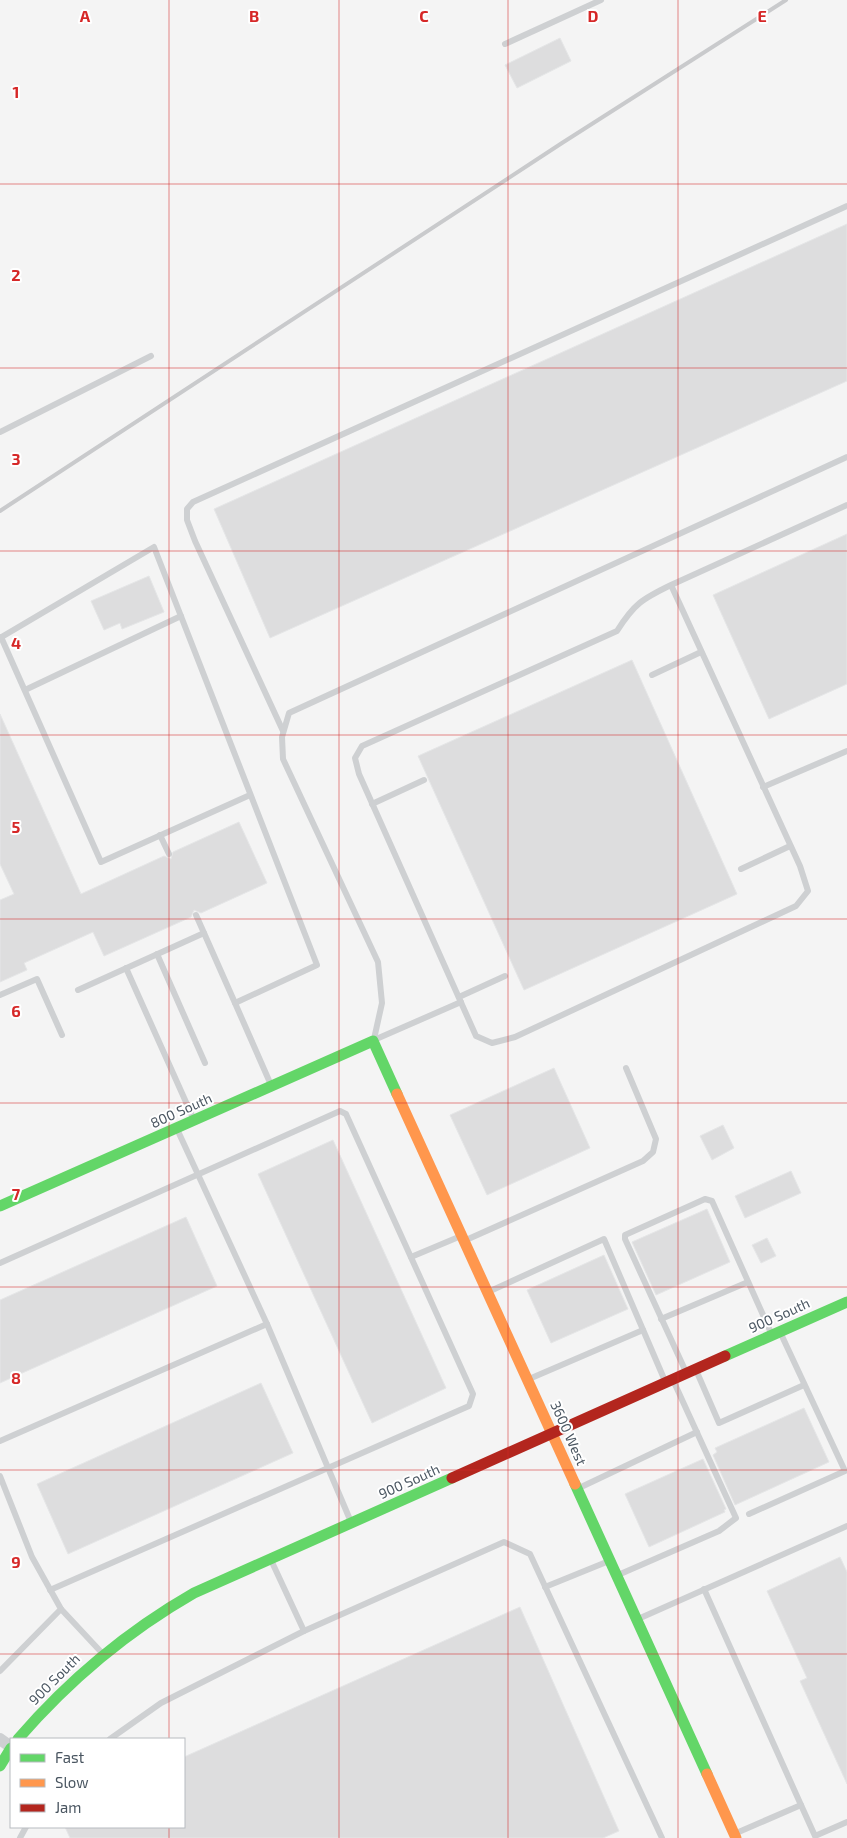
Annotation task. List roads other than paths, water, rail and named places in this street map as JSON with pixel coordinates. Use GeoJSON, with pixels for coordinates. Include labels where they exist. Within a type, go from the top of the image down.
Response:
{"type":"FeatureCollection","features":[{"type":"Feature","properties":{"kind":"street","name":"800 South"},"geometry":{"type":"LineString","coordinates":[[0,1206],[373,1041]]}},
{"type":"Feature","properties":{"kind":"street","name":"3600 West"},"geometry":{"type":"LineString","coordinates":[[373,1041],[735,1836]]}},
{"type":"Feature","properties":{"kind":"street","name":"900 South"},"geometry":{"type":"LineString","coordinates":[[19,1738],[60,1691],[102,1653],[137,1627],[175,1604],[270,1559],[847,1302]]}},
{"type":"Feature","properties":{"kind":"street"},"geometry":{"type":"LineString","coordinates":[[0,1739],[10,1747]]}},
{"type":"Feature","properties":{"kind":"street"},"geometry":{"type":"LineString","coordinates":[[5,1764],[10,1751]]}},
{"type":"Feature","properties":{"kind":"lane"},"geometry":{"type":"LineString","coordinates":[[505,44],[601,0]]}},
{"type":"Feature","properties":{"kind":"lane"},"geometry":{"type":"LineString","coordinates":[[283,731],[195,541],[187,520],[187,509],[194,502],[847,206]]}},
{"type":"Feature","properties":{"kind":"lane"},"geometry":{"type":"LineString","coordinates":[[0,432],[151,356]]}},
{"type":"Feature","properties":{"kind":"lane"},"geometry":{"type":"LineString","coordinates":[[373,1041],[382,1003],[378,962],[283,759],[282,737],[289,713],[847,457]]}},
{"type":"Feature","properties":{"kind":"lane"},"geometry":{"type":"LineString","coordinates":[[671,585],[790,846],[808,891],[796,906],[788,910],[507,1039],[492,1043],[476,1036],[372,804],[355,758],[362,746],[617,631],[627,615],[642,599],[671,585],[847,505]]}},
{"type":"Feature","properties":{"kind":"lane"},"geometry":{"type":"LineString","coordinates":[[235,1003],[317,966],[154,547],[1,638],[101,862],[250,795]]}},
{"type":"Feature","properties":{"kind":"lane"},"geometry":{"type":"LineString","coordinates":[[25,690],[182,616]]}},
{"type":"Feature","properties":{"kind":"lane"},"geometry":{"type":"LineString","coordinates":[[652,675],[702,652]]}},
{"type":"Feature","properties":{"kind":"lane"},"geometry":{"type":"LineString","coordinates":[[763,788],[847,751]]}},
{"type":"Feature","properties":{"kind":"lane"},"geometry":{"type":"LineString","coordinates":[[372,804],[424,780]]}},
{"type":"Feature","properties":{"kind":"lane"},"geometry":{"type":"LineString","coordinates":[[160,835],[169,854]]}},
{"type":"Feature","properties":{"kind":"lane"},"geometry":{"type":"LineString","coordinates":[[741,869],[790,846]]}},
{"type":"Feature","properties":{"kind":"lane"},"geometry":{"type":"LineString","coordinates":[[196,915],[272,1086]]}},
{"type":"Feature","properties":{"kind":"lane"},"geometry":{"type":"LineString","coordinates":[[78,990],[204,933]]}},
{"type":"Feature","properties":{"kind":"lane"},"geometry":{"type":"LineString","coordinates":[[157,954],[205,1063]]}},
{"type":"Feature","properties":{"kind":"lane"},"geometry":{"type":"LineString","coordinates":[[126,968],[194,1120]]}},
{"type":"Feature","properties":{"kind":"lane"},"geometry":{"type":"LineString","coordinates":[[373,1041],[505,976]]}},
{"type":"Feature","properties":{"kind":"lane"},"geometry":{"type":"LineString","coordinates":[[0,995],[37,979],[62,1035]]}},
{"type":"Feature","properties":{"kind":"lane"},"geometry":{"type":"LineString","coordinates":[[411,1257],[464,1238],[643,1161],[653,1152],[656,1139],[626,1068]]}},
{"type":"Feature","properties":{"kind":"lane"},"geometry":{"type":"LineString","coordinates":[[0,1263],[340,1111],[346,1114],[473,1394],[469,1406],[50,1590]]}},
{"type":"Feature","properties":{"kind":"lane"},"geometry":{"type":"LineString","coordinates":[[177,1128],[267,1324],[351,1523]]}},
{"type":"Feature","properties":{"kind":"lane"},"geometry":{"type":"LineString","coordinates":[[749,1514],[845,1471],[804,1385],[748,1282],[712,1201],[705,1198],[625,1235],[625,1239],[661,1319],[719,1423],[804,1385]]}},
{"type":"Feature","properties":{"kind":"lane"},"geometry":{"type":"LineString","coordinates":[[488,1292],[604,1239],[643,1330],[697,1432],[736,1518],[719,1531],[617,1575]]}},
{"type":"Feature","properties":{"kind":"lane"},"geometry":{"type":"LineString","coordinates":[[661,1319],[748,1282]]}},
{"type":"Feature","properties":{"kind":"lane"},"geometry":{"type":"LineString","coordinates":[[0,1441],[267,1324]]}},
{"type":"Feature","properties":{"kind":"lane"},"geometry":{"type":"LineString","coordinates":[[528,1379],[643,1330]]}},
{"type":"Feature","properties":{"kind":"lane"},"geometry":{"type":"LineString","coordinates":[[578,1488],[697,1432]]}},
{"type":"Feature","properties":{"kind":"lane"},"geometry":{"type":"LineString","coordinates":[[0,1476],[32,1557],[50,1590],[61,1609],[102,1653]]}},
{"type":"Feature","properties":{"kind":"lane"},"geometry":{"type":"LineString","coordinates":[[637,1619],[847,1526]]}},
{"type":"Feature","properties":{"kind":"lane"},"geometry":{"type":"LineString","coordinates":[[111,1738],[160,1703],[304,1631],[504,1542],[530,1554],[662,1838]]}},
{"type":"Feature","properties":{"kind":"lane"},"geometry":{"type":"LineString","coordinates":[[270,1559],[304,1631]]}},
{"type":"Feature","properties":{"kind":"lane"},"geometry":{"type":"LineString","coordinates":[[545,1587],[610,1561]]}},
{"type":"Feature","properties":{"kind":"lane"},"geometry":{"type":"LineString","coordinates":[[704,1589],[815,1836],[847,1822]]}},
{"type":"Feature","properties":{"kind":"lane"},"geometry":{"type":"LineString","coordinates":[[0,1671],[61,1609]]}},
{"type":"Feature","properties":{"kind":"lane"},"geometry":{"type":"LineString","coordinates":[[735,1836],[800,1805]]}},
{"type":"Feature","properties":{"kind":"railway"},"geometry":{"type":"LineString","coordinates":[[0,511],[562,143],[786,0]]}}]}
